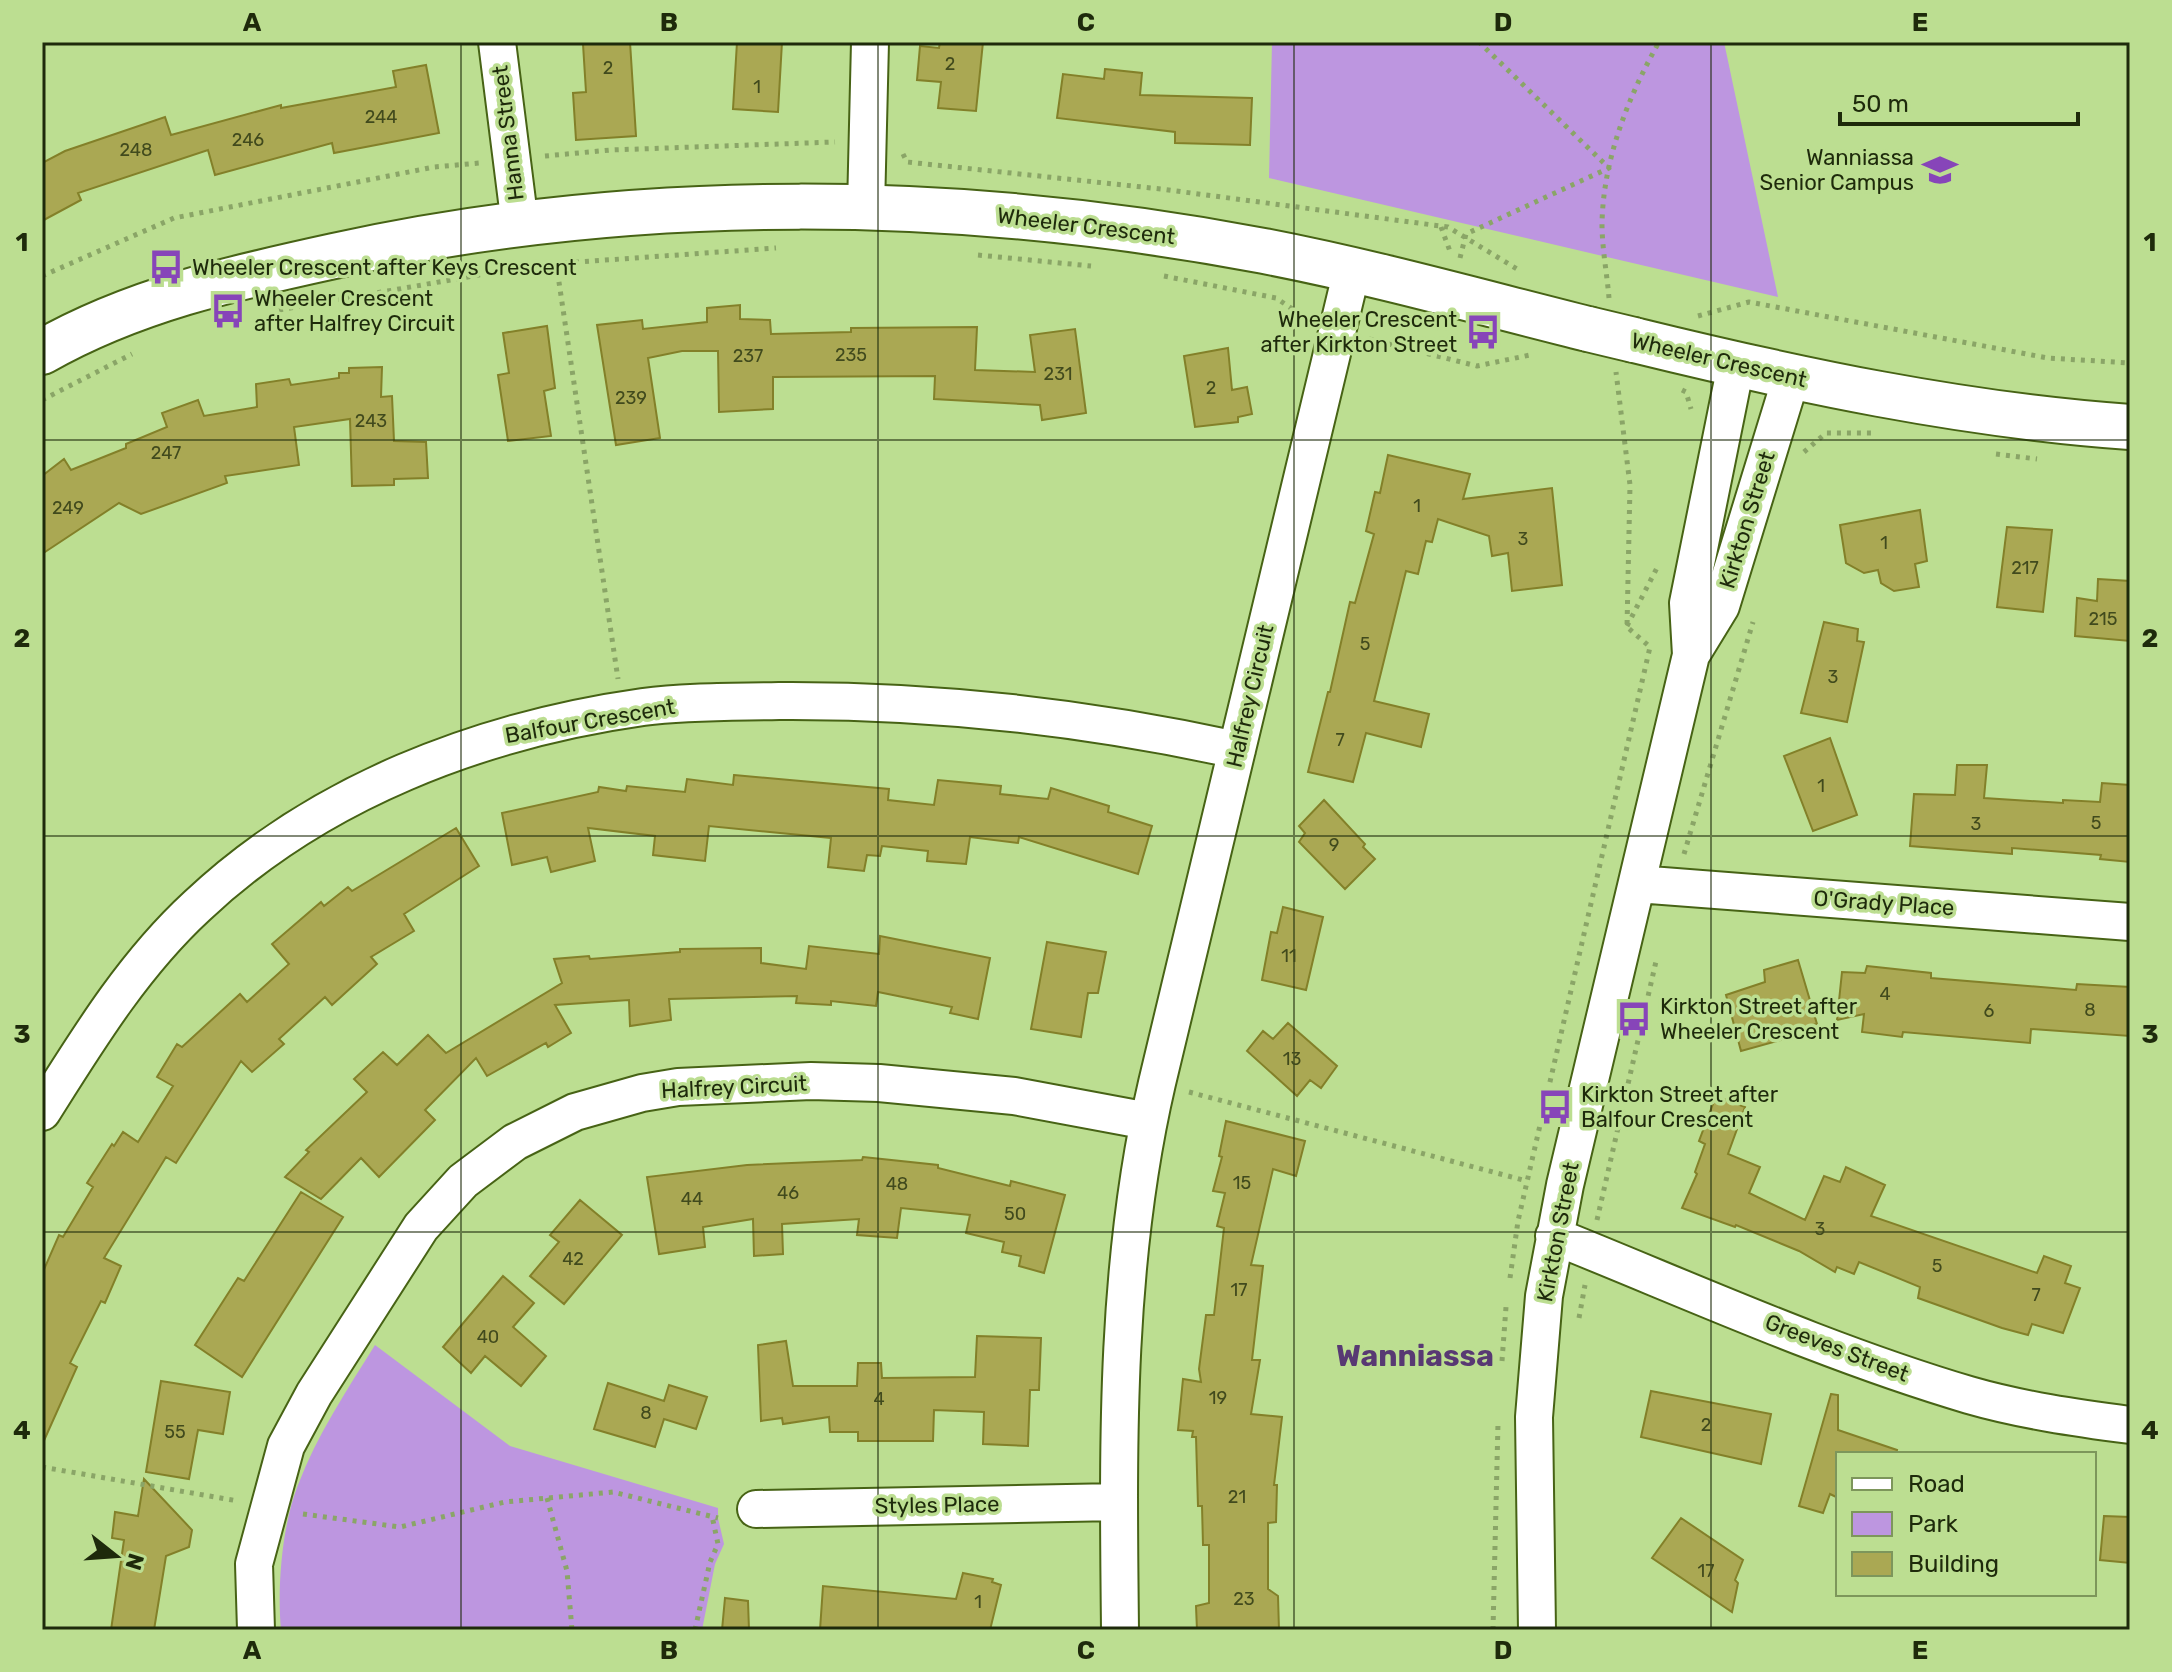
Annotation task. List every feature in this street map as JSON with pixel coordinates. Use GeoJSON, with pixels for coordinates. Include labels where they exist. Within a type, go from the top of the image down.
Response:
{"type":"FeatureCollection","features":[{"type":"Feature","properties":{"kind":"street","name":"Hanna Street"},"geometry":{"type":"LineString","coordinates":[[497,42],[520,225]]}},
{"type":"Feature","properties":{"kind":"street"},"geometry":{"type":"LineString","coordinates":[[866,208],[870,42]]}},
{"type":"Feature","properties":{"kind":"street","name":"Wheeler Crescent"},"geometry":{"type":"LineString","coordinates":[[42,352],[122,312],[225,280],[429,237],[662,211],[770,207],[866,208],[1022,217],[1266,251],[1791,378],[2025,417],[2130,427]]}},
{"type":"Feature","properties":{"kind":"street","name":"Halfrey Circuit"},"geometry":{"type":"LineString","coordinates":[[1120,1630],[1118,1502],[1122,1322],[1136,1188],[1148,1121],[1352,270]]}},
{"type":"Feature","properties":{"kind":"street","name":"Kirkton Street"},"geometry":{"type":"LineString","coordinates":[[1537,1630],[1534,1417],[1544,1296],[1554,1236],[1691,655],[1688,603],[1736,365]]}},
{"type":"Feature","properties":{"kind":"street","name":"Kirkton Street"},"geometry":{"type":"LineString","coordinates":[[1691,655],[1721,606],[1791,378]]}},
{"type":"Feature","properties":{"kind":"street","name":"Balfour Crescent"},"geometry":{"type":"LineString","coordinates":[[42,1112],[106,1010],[164,939],[232,875],[310,820],[398,774],[492,739],[541,726],[644,707],[717,702],[865,701],[1014,712],[1162,734],[1237,750]]}},
{"type":"Feature","properties":{"kind":"street","name":"O'Grady Place"},"geometry":{"type":"LineString","coordinates":[[1637,884],[2130,922]]}},
{"type":"Feature","properties":{"kind":"street","name":"Halfrey Circuit"},"geometry":{"type":"LineString","coordinates":[[256,1630],[254,1564],[286,1446],[314,1394],[421,1227],[463,1181],[515,1142],[575,1112],[642,1093],[678,1087],[825,1082],[879,1083],[1014,1096],[1148,1121]]}},
{"type":"Feature","properties":{"kind":"street","name":"Greeves Street"},"geometry":{"type":"LineString","coordinates":[[1554,1236],[1868,1362],[1970,1395],[2023,1408],[2130,1425]]}},
{"type":"Feature","properties":{"kind":"street","name":"Styles Place"},"geometry":{"type":"LineString","coordinates":[[756,1509],[1118,1502]]}},
{"type":"Feature","properties":{"kind":"path"},"geometry":{"type":"LineString","coordinates":[[1479,42],[1609,168]]}},
{"type":"Feature","properties":{"kind":"path"},"geometry":{"type":"LineString","coordinates":[[1627,627],[1630,485],[1602,224],[1609,168],[1636,83],[1659,42]]}},
{"type":"Feature","properties":{"kind":"path"},"geometry":{"type":"LineString","coordinates":[[562,155],[611,150],[816,142]]}},
{"type":"Feature","properties":{"kind":"path"},"geometry":{"type":"LineString","coordinates":[[42,276],[174,218],[434,167]]}},
{"type":"Feature","properties":{"kind":"path"},"geometry":{"type":"LineString","coordinates":[[1441,227],[1456,270],[1466,234],[1609,168]]}},
{"type":"Feature","properties":{"kind":"path"},"geometry":{"type":"LineString","coordinates":[[270,312],[557,263],[782,248]]}},
{"type":"Feature","properties":{"kind":"path"},"geometry":{"type":"LineString","coordinates":[[973,255],[1095,267]]}},
{"type":"Feature","properties":{"kind":"path"},"geometry":{"type":"LineString","coordinates":[[557,263],[622,711]]}},
{"type":"Feature","properties":{"kind":"path"},"geometry":{"type":"LineString","coordinates":[[1157,274],[1276,298],[1314,322]]}},
{"type":"Feature","properties":{"kind":"path"},"geometry":{"type":"LineString","coordinates":[[1692,318],[1749,302],[2048,358],[2130,363]]}},
{"type":"Feature","properties":{"kind":"path"},"geometry":{"type":"LineString","coordinates":[[1387,345],[1477,366],[1532,354]]}},
{"type":"Feature","properties":{"kind":"path"},"geometry":{"type":"LineString","coordinates":[[42,400],[143,348]]}},
{"type":"Feature","properties":{"kind":"path"},"geometry":{"type":"LineString","coordinates":[[1674,385],[1686,392],[1693,415]]}},
{"type":"Feature","properties":{"kind":"path"},"geometry":{"type":"LineString","coordinates":[[1800,467],[1804,451],[1826,433],[1883,435]]}},
{"type":"Feature","properties":{"kind":"path"},"geometry":{"type":"LineString","coordinates":[[1985,452],[2043,460]]}},
{"type":"Feature","properties":{"kind":"path"},"geometry":{"type":"LineString","coordinates":[[1627,627],[1665,554]]}},
{"type":"Feature","properties":{"kind":"path"},"geometry":{"type":"LineString","coordinates":[[1686,847],[1754,619]]}},
{"type":"Feature","properties":{"kind":"path"},"geometry":{"type":"LineString","coordinates":[[1510,1279],[1518,1221],[1650,647],[1627,627]]}},
{"type":"Feature","properties":{"kind":"path"},"geometry":{"type":"LineString","coordinates":[[1597,1221],[1660,945]]}},
{"type":"Feature","properties":{"kind":"path"},"geometry":{"type":"LineString","coordinates":[[1157,1083],[1527,1181]]}},
{"type":"Feature","properties":{"kind":"path"},"geometry":{"type":"LineString","coordinates":[[1501,1369],[1508,1294]]}},
{"type":"Feature","properties":{"kind":"path"},"geometry":{"type":"LineString","coordinates":[[1493,1630],[1498,1415]]}},
{"type":"Feature","properties":{"kind":"path"},"geometry":{"type":"LineString","coordinates":[[42,1467],[349,1522],[400,1527],[505,1502],[613,1492],[715,1517],[718,1544],[710,1562],[695,1630]]}},
{"type":"Feature","properties":{"kind":"path"},"geometry":{"type":"LineString","coordinates":[[547,1498],[567,1571],[572,1630]]}},
{"type":"Feature","properties":{"kind":"green space"},"geometry":{"type":"Polygon","coordinates":[[[1272,42],[1724,42],[1778,297],[1269,178],[1272,42]]]}},
{"type":"Feature","properties":{"kind":"green space"},"geometry":{"type":"Polygon","coordinates":[[[375,1345],[510,1446],[718,1508],[724,1544],[715,1564],[702,1630],[281,1630],[282,1556],[293,1501],[323,1431],[375,1345]]]}},
{"type":"Feature","properties":{"kind":"building"},"geometry":{"type":"Polygon","coordinates":[[[630,42],[636,136],[576,140],[573,93],[586,92],[583,44],[630,42]]]}},
{"type":"Feature","properties":{"kind":"building"},"geometry":{"type":"Polygon","coordinates":[[[737,42],[782,42],[778,112],[733,109],[737,42]]]}},
{"type":"Feature","properties":{"kind":"building"},"geometry":{"type":"Polygon","coordinates":[[[940,42],[983,42],[976,111],[938,108],[941,82],[917,80],[920,46],[939,48],[940,42]]]}},
{"type":"Feature","properties":{"kind":"building"},"geometry":{"type":"Polygon","coordinates":[[[426,65],[439,133],[334,153],[332,143],[215,175],[208,150],[78,193],[81,200],[42,221],[42,163],[65,151],[165,117],[171,135],[281,105],[281,108],[396,87],[393,71],[426,65]]]}},
{"type":"Feature","properties":{"kind":"building"},"geometry":{"type":"Polygon","coordinates":[[[1105,69],[1142,73],[1140,95],[1252,98],[1250,145],[1175,143],[1175,132],[1057,118],[1063,74],[1104,79],[1105,69]]]}},
{"type":"Feature","properties":{"kind":"building"},"geometry":{"type":"Polygon","coordinates":[[[740,305],[740,319],[770,320],[771,334],[851,332],[851,328],[977,327],[975,370],[1035,372],[1030,335],[1075,329],[1086,413],[1042,420],[1040,405],[934,399],[935,376],[773,377],[773,409],[719,412],[718,351],[682,351],[648,358],[660,438],[616,445],[597,325],[642,320],[643,329],[707,322],[707,308],[740,305]]]}},
{"type":"Feature","properties":{"kind":"building"},"geometry":{"type":"Polygon","coordinates":[[[547,326],[555,388],[544,391],[551,436],[508,441],[498,375],[509,373],[503,333],[547,326]]]}},
{"type":"Feature","properties":{"kind":"building"},"geometry":{"type":"Polygon","coordinates":[[[1228,348],[1232,390],[1247,387],[1252,414],[1238,417],[1238,422],[1195,427],[1184,356],[1228,348]]]}},
{"type":"Feature","properties":{"kind":"building"},"geometry":{"type":"Polygon","coordinates":[[[382,367],[381,397],[392,396],[394,441],[426,442],[428,478],[394,479],[394,485],[352,486],[350,419],[294,427],[299,465],[225,476],[227,483],[141,514],[119,503],[42,554],[42,476],[64,459],[71,470],[126,448],[126,444],[167,427],[162,413],[198,400],[204,416],[257,407],[256,384],[289,379],[291,385],[339,378],[339,373],[349,373],[349,368],[382,367]]]}},
{"type":"Feature","properties":{"kind":"building"},"geometry":{"type":"Polygon","coordinates":[[[1388,455],[1470,474],[1463,499],[1552,488],[1562,585],[1512,591],[1508,553],[1492,556],[1489,536],[1438,519],[1432,542],[1426,541],[1418,574],[1406,571],[1374,701],[1429,714],[1421,747],[1366,733],[1353,782],[1308,772],[1350,602],[1355,603],[1374,534],[1366,531],[1375,492],[1380,493],[1388,455]]]}},
{"type":"Feature","properties":{"kind":"building"},"geometry":{"type":"Polygon","coordinates":[[[1920,510],[1927,561],[1915,564],[1919,587],[1894,591],[1881,583],[1878,570],[1864,573],[1846,563],[1840,525],[1920,510]]]}},
{"type":"Feature","properties":{"kind":"building"},"geometry":{"type":"Polygon","coordinates":[[[2007,527],[2052,530],[2043,612],[1997,607],[2007,527]]]}},
{"type":"Feature","properties":{"kind":"building"},"geometry":{"type":"Polygon","coordinates":[[[2098,579],[2130,581],[2130,641],[2075,636],[2077,598],[2097,601],[2098,579]]]}},
{"type":"Feature","properties":{"kind":"building"},"geometry":{"type":"Polygon","coordinates":[[[1824,622],[1858,629],[1857,641],[1864,642],[1847,722],[1801,713],[1824,622]]]}},
{"type":"Feature","properties":{"kind":"building"},"geometry":{"type":"Polygon","coordinates":[[[1830,738],[1857,815],[1813,831],[1784,756],[1830,738]]]}},
{"type":"Feature","properties":{"kind":"building"},"geometry":{"type":"Polygon","coordinates":[[[1957,765],[1987,765],[1984,798],[2100,802],[2102,783],[2130,785],[2130,862],[2100,859],[2101,855],[2012,848],[2012,854],[1910,846],[1914,794],[1955,795],[1957,765]]]}},
{"type":"Feature","properties":{"kind":"building"},"geometry":{"type":"Polygon","coordinates":[[[734,775],[889,789],[888,800],[934,805],[938,780],[1001,786],[1000,794],[1048,799],[1051,788],[1109,806],[1108,812],[1152,826],[1138,874],[1019,837],[1018,843],[970,837],[966,864],[927,861],[928,851],[882,846],[880,856],[867,855],[864,871],[828,867],[831,838],[709,826],[705,861],[653,855],[655,836],[588,828],[595,861],[551,872],[547,857],[512,865],[502,813],[598,792],[599,787],[626,791],[627,786],[685,792],[687,779],[733,785],[734,775]]]}},
{"type":"Feature","properties":{"kind":"building"},"geometry":{"type":"Polygon","coordinates":[[[1324,800],[1375,859],[1345,889],[1299,842],[1305,833],[1299,826],[1324,800]]]}},
{"type":"Feature","properties":{"kind":"building"},"geometry":{"type":"Polygon","coordinates":[[[456,828],[479,866],[404,914],[414,931],[371,957],[377,964],[332,1005],[325,997],[279,1039],[284,1044],[252,1072],[241,1061],[176,1163],[166,1157],[104,1258],[121,1266],[105,1303],[101,1301],[70,1363],[77,1367],[42,1445],[42,1274],[59,1235],[63,1237],[93,1187],[87,1183],[112,1144],[114,1146],[123,1132],[138,1142],[173,1086],[157,1077],[177,1044],[182,1047],[240,994],[247,1002],[289,964],[272,944],[321,902],[324,906],[348,887],[352,891],[456,828]]]}},
{"type":"Feature","properties":{"kind":"building"},"geometry":{"type":"Polygon","coordinates":[[[1283,907],[1323,917],[1306,990],[1262,980],[1271,932],[1277,933],[1283,907]]]}},
{"type":"Feature","properties":{"kind":"building"},"geometry":{"type":"Polygon","coordinates":[[[880,936],[990,958],[978,1019],[950,1013],[952,1007],[878,992],[876,1006],[831,1001],[831,1005],[796,1003],[797,996],[669,999],[671,1020],[630,1026],[629,1000],[555,1005],[571,1033],[548,1047],[546,1043],[487,1076],[476,1058],[425,1110],[435,1120],[379,1177],[361,1158],[321,1199],[285,1177],[309,1152],[306,1150],[367,1092],[354,1079],[383,1052],[397,1065],[428,1035],[446,1053],[562,983],[554,959],[680,952],[680,949],[761,948],[761,963],[806,969],[809,946],[879,954],[880,936]]]}},
{"type":"Feature","properties":{"kind":"building"},"geometry":{"type":"Polygon","coordinates":[[[1047,942],[1106,952],[1098,993],[1088,993],[1081,1037],[1031,1029],[1047,942]]]}},
{"type":"Feature","properties":{"kind":"building"},"geometry":{"type":"Polygon","coordinates":[[[1798,960],[1817,1024],[1786,1031],[1788,1038],[1741,1051],[1726,995],[1765,982],[1764,970],[1798,960]]]}},
{"type":"Feature","properties":{"kind":"building"},"geometry":{"type":"Polygon","coordinates":[[[1867,966],[1931,973],[1931,978],[2076,990],[2077,984],[2130,987],[2130,1036],[2031,1029],[2030,1043],[1903,1032],[1902,1037],[1862,1032],[1864,1014],[1837,1020],[1842,972],[1865,973],[1867,966]]]}},
{"type":"Feature","properties":{"kind":"building"},"geometry":{"type":"Polygon","coordinates":[[[1288,1023],[1337,1066],[1321,1088],[1310,1080],[1297,1096],[1247,1051],[1263,1031],[1273,1039],[1288,1023]]]}},
{"type":"Feature","properties":{"kind":"building"},"geometry":{"type":"Polygon","coordinates":[[[1716,1096],[1745,1107],[1728,1154],[1760,1167],[1749,1193],[1805,1220],[1824,1176],[1840,1182],[1846,1167],[1885,1185],[1871,1216],[2037,1273],[2044,1256],[2071,1266],[2065,1283],[2080,1288],[2063,1333],[2032,1324],[2028,1335],[2002,1328],[1918,1298],[1920,1287],[1859,1262],[1854,1274],[1837,1267],[1835,1272],[1799,1251],[1736,1225],[1682,1208],[1697,1174],[1695,1172],[1705,1144],[1699,1141],[1716,1096]]]}},
{"type":"Feature","properties":{"kind":"building"},"geometry":{"type":"Polygon","coordinates":[[[1226,1121],[1305,1141],[1296,1176],[1273,1169],[1251,1265],[1263,1266],[1252,1360],[1260,1360],[1251,1414],[1282,1417],[1274,1485],[1277,1485],[1276,1522],[1268,1523],[1268,1589],[1278,1596],[1279,1630],[1197,1630],[1196,1606],[1209,1603],[1209,1545],[1203,1545],[1202,1506],[1198,1506],[1196,1437],[1192,1437],[1193,1431],[1178,1430],[1183,1379],[1201,1382],[1199,1369],[1206,1315],[1214,1315],[1224,1228],[1217,1226],[1225,1193],[1213,1191],[1222,1157],[1219,1156],[1226,1121]]]}},
{"type":"Feature","properties":{"kind":"building"},"geometry":{"type":"Polygon","coordinates":[[[863,1157],[938,1165],[938,1168],[1010,1186],[1011,1181],[1065,1195],[1044,1273],[1019,1266],[1021,1256],[1002,1252],[1004,1242],[966,1233],[970,1215],[901,1208],[897,1238],[857,1235],[859,1219],[782,1224],[783,1254],[754,1256],[753,1219],[703,1227],[705,1247],[659,1254],[647,1177],[747,1165],[862,1160],[863,1157]]]}},
{"type":"Feature","properties":{"kind":"building"},"geometry":{"type":"Polygon","coordinates":[[[301,1192],[343,1217],[242,1377],[195,1345],[238,1278],[244,1281],[301,1192]]]}},
{"type":"Feature","properties":{"kind":"building"},"geometry":{"type":"Polygon","coordinates":[[[580,1200],[622,1235],[564,1304],[530,1276],[559,1242],[550,1235],[580,1200]]]}},
{"type":"Feature","properties":{"kind":"building"},"geometry":{"type":"Polygon","coordinates":[[[503,1276],[534,1303],[513,1327],[546,1356],[521,1386],[485,1356],[471,1373],[443,1347],[503,1276]]]}},
{"type":"Feature","properties":{"kind":"building"},"geometry":{"type":"Polygon","coordinates":[[[977,1336],[1041,1338],[1039,1390],[1030,1390],[1028,1446],[983,1444],[984,1412],[934,1410],[933,1441],[858,1441],[858,1432],[830,1432],[829,1417],[783,1424],[782,1418],[761,1421],[758,1345],[786,1341],[793,1386],[857,1386],[858,1363],[881,1363],[882,1378],[975,1377],[977,1336]]]}},
{"type":"Feature","properties":{"kind":"building"},"geometry":{"type":"Polygon","coordinates":[[[161,1381],[230,1392],[223,1434],[198,1430],[189,1479],[146,1472],[161,1381]]]}},
{"type":"Feature","properties":{"kind":"building"},"geometry":{"type":"Polygon","coordinates":[[[608,1383],[664,1401],[669,1385],[707,1397],[696,1429],[664,1419],[655,1447],[594,1429],[608,1383]]]}},
{"type":"Feature","properties":{"kind":"building"},"geometry":{"type":"Polygon","coordinates":[[[1651,1391],[1771,1414],[1761,1464],[1641,1437],[1651,1391]]]}},
{"type":"Feature","properties":{"kind":"building"},"geometry":{"type":"Polygon","coordinates":[[[1831,1394],[1838,1395],[1838,1430],[1896,1452],[1836,1452],[1836,1497],[1830,1494],[1823,1513],[1799,1506],[1831,1394]]]}},
{"type":"Feature","properties":{"kind":"building"},"geometry":{"type":"Polygon","coordinates":[[[144,1479],[192,1530],[189,1547],[166,1556],[154,1630],[111,1630],[124,1540],[112,1538],[115,1512],[138,1516],[144,1479]]]}},
{"type":"Feature","properties":{"kind":"building"},"geometry":{"type":"Polygon","coordinates":[[[2104,1516],[2130,1517],[2130,1563],[2100,1560],[2104,1516]]]}},
{"type":"Feature","properties":{"kind":"building"},"geometry":{"type":"Polygon","coordinates":[[[1681,1518],[1743,1560],[1735,1580],[1738,1583],[1732,1612],[1652,1558],[1681,1518]]]}},
{"type":"Feature","properties":{"kind":"building"},"geometry":{"type":"Polygon","coordinates":[[[963,1573],[993,1579],[992,1582],[1001,1585],[990,1630],[820,1630],[823,1586],[956,1599],[963,1573]]]}},
{"type":"Feature","properties":{"kind":"building"},"geometry":{"type":"Polygon","coordinates":[[[725,1598],[748,1601],[749,1630],[722,1630],[725,1598]]]}},
{"type":"Feature","properties":{"kind":"place","name":"Wanniassa Senior Campus"},"geometry":{"type":"Point","coordinates":[1940,170]}},
{"type":"Feature","properties":{"kind":"place","name":"Wheeler Crescent after Keys Crescent"},"geometry":{"type":"Point","coordinates":[166,267]}},
{"type":"Feature","properties":{"kind":"place","name":"Wheeler Crescent after Halfrey Circuit"},"geometry":{"type":"Point","coordinates":[228,311]}},
{"type":"Feature","properties":{"kind":"place","name":"Wheeler Crescent after Kirkton Street"},"geometry":{"type":"Point","coordinates":[1483,332]}},
{"type":"Feature","properties":{"kind":"place","name":"Kirkton Street after Wheeler Crescent"},"geometry":{"type":"Point","coordinates":[1634,1019]}},
{"type":"Feature","properties":{"kind":"place","name":"Kirkton Street after Balfour Crescent"},"geometry":{"type":"Point","coordinates":[1555,1107]}},
{"type":"Feature","properties":{"kind":"district","name":"Wanniassa"},"geometry":{"type":"Point","coordinates":[1415,1356]}}]}
